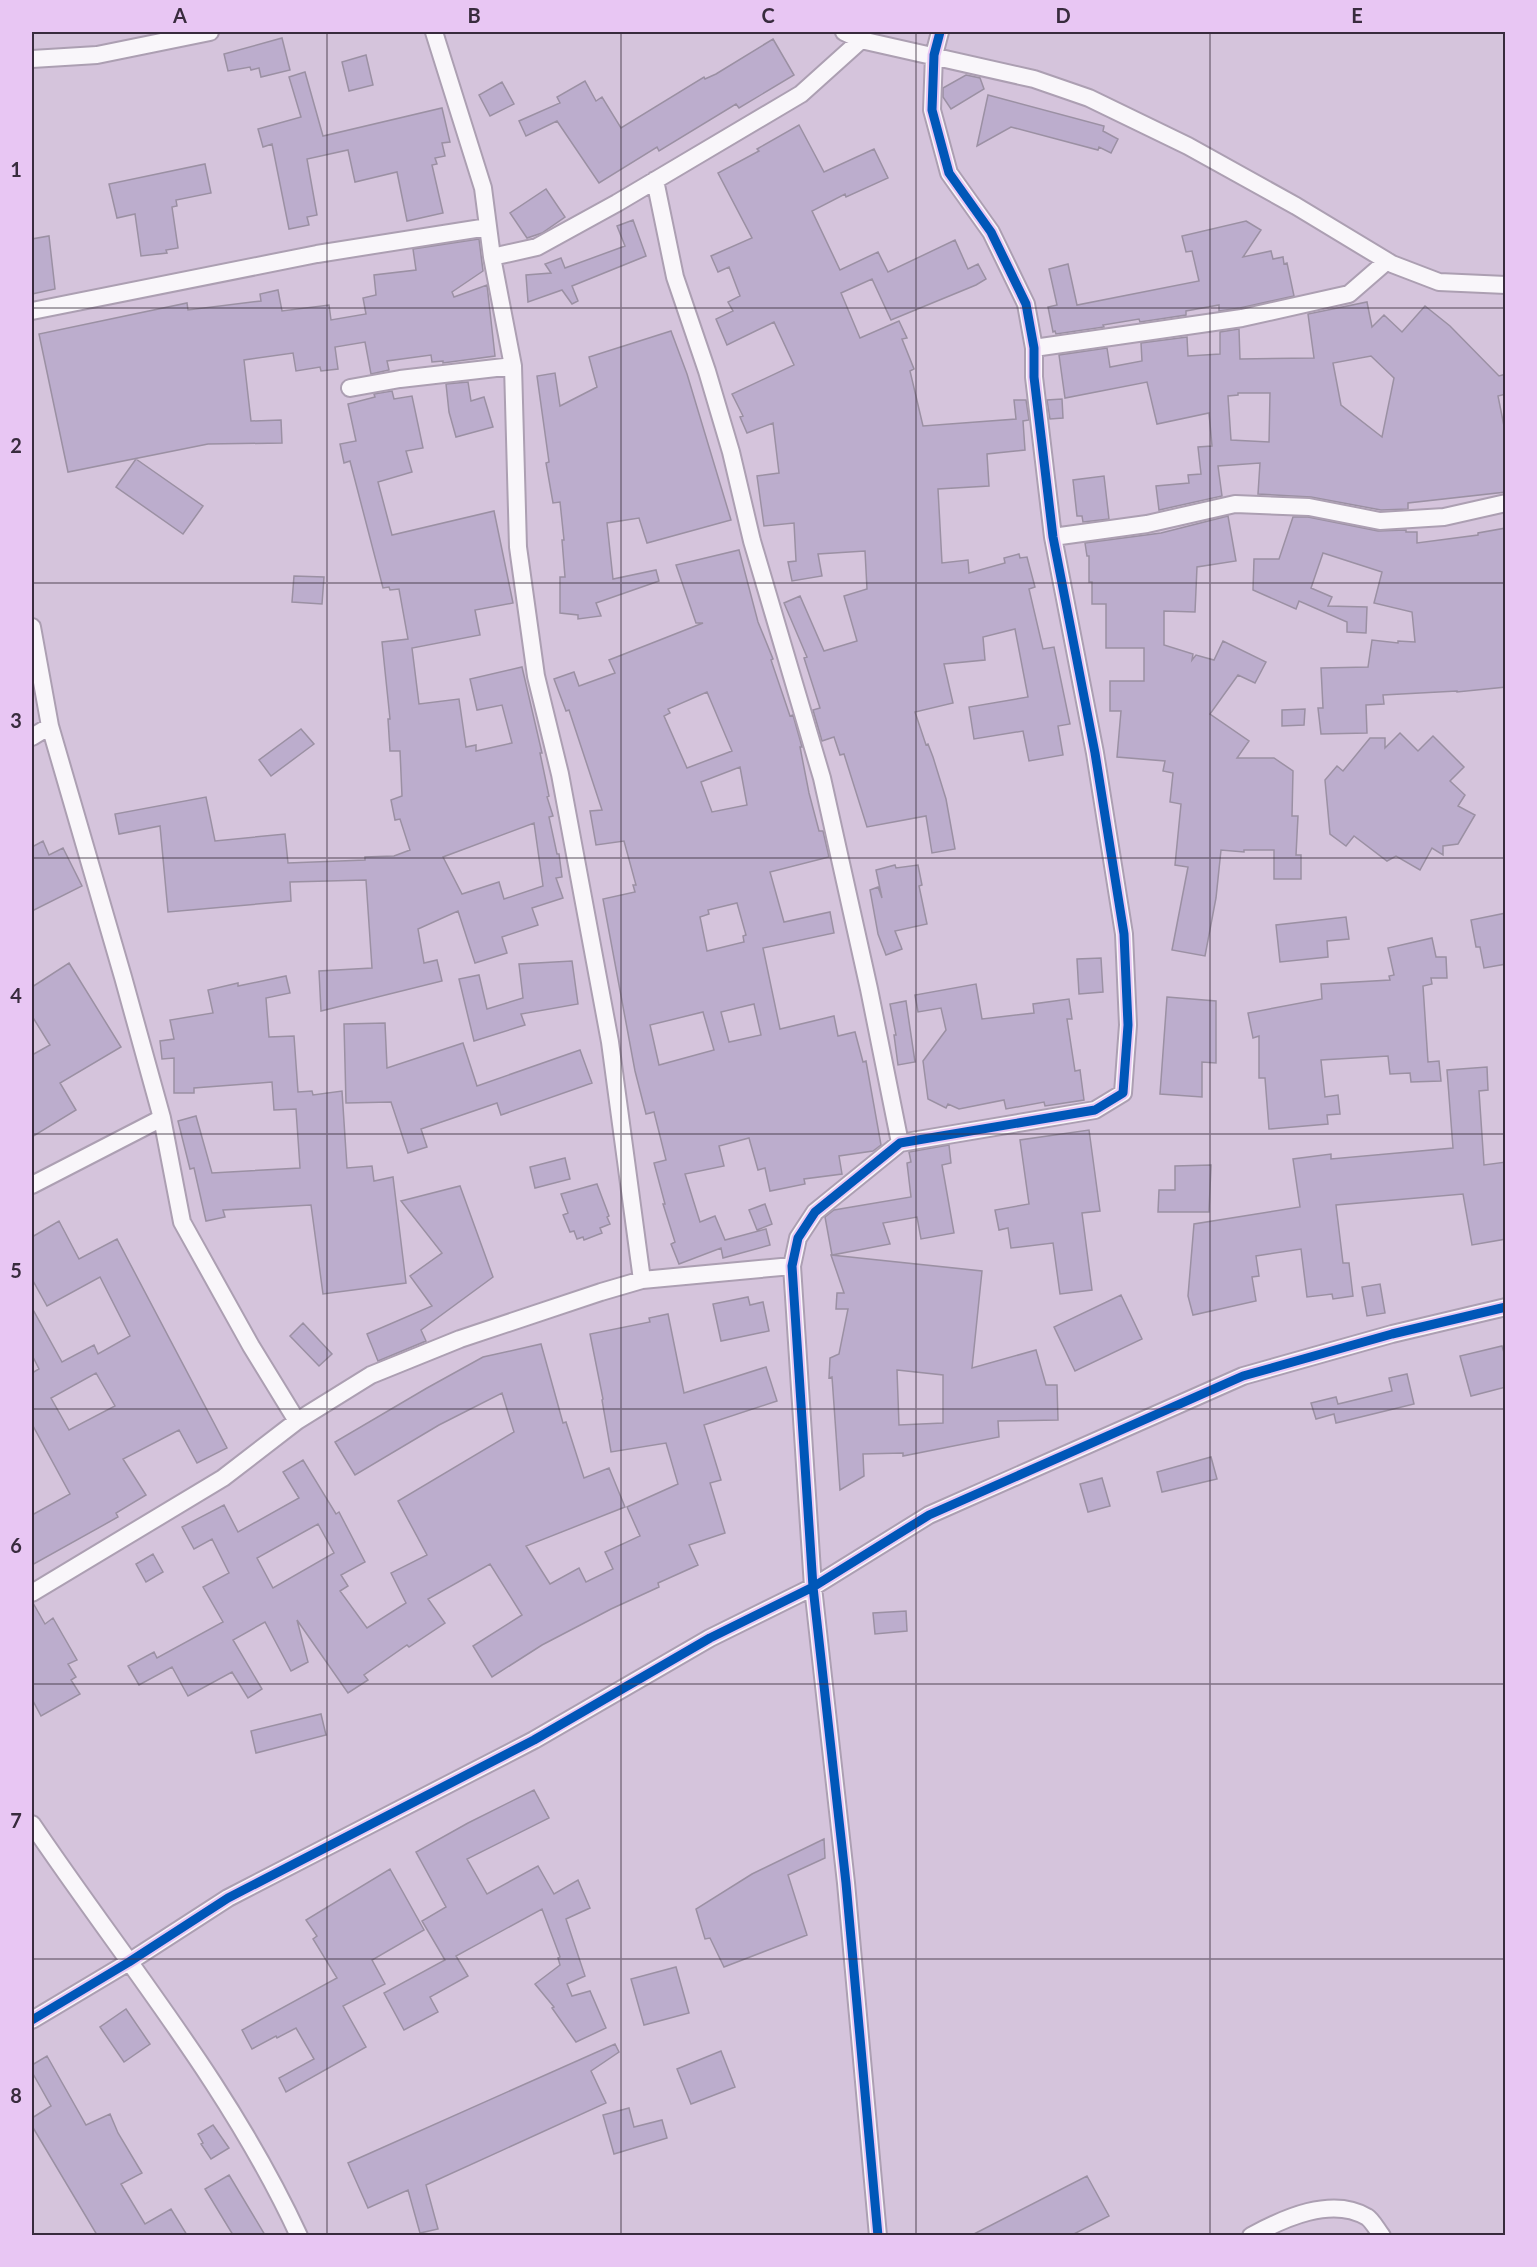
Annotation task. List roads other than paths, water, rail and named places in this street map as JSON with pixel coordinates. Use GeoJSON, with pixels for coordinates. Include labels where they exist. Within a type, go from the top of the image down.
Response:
{"type":"FeatureCollection","features":[{"type":"Feature","properties":{"kind":"street"},"geometry":{"type":"LineString","coordinates":[[32,59],[97,55],[210,32]]}},
{"type":"Feature","properties":{"kind":"street"},"geometry":{"type":"LineString","coordinates":[[434,32],[483,188],[492,257],[513,366],[518,547],[536,676],[560,774],[610,1042],[642,1280]]}},
{"type":"Feature","properties":{"kind":"street"},"geometry":{"type":"LineString","coordinates":[[844,32],[861,40],[1034,79],[1089,98],[1188,146],[1296,206],[1387,261],[1439,282],[1506,285]]}},
{"type":"Feature","properties":{"kind":"street"},"geometry":{"type":"LineString","coordinates":[[878,2235],[846,1883],[813,1587],[792,1266],[798,1238],[815,1212],[900,1143],[1095,1110],[1123,1093],[1128,1025],[1124,934],[1095,753],[1053,537],[1034,377],[1034,348],[1026,304],[991,232],[949,173],[932,110],[934,55],[940,32]]}},
{"type":"Feature","properties":{"kind":"street"},"geometry":{"type":"LineString","coordinates":[[492,257],[537,247],[655,180],[801,94],[861,40]]}},
{"type":"Feature","properties":{"kind":"street"},"geometry":{"type":"LineString","coordinates":[[655,180],[675,277],[707,370],[731,452],[755,552],[822,778],[869,989],[900,1143]]}},
{"type":"Feature","properties":{"kind":"street"},"geometry":{"type":"LineString","coordinates":[[32,311],[317,254],[488,227]]}},
{"type":"Feature","properties":{"kind":"street"},"geometry":{"type":"LineString","coordinates":[[1034,348],[1242,318],[1349,294],[1387,261]]}},
{"type":"Feature","properties":{"kind":"street"},"geometry":{"type":"LineString","coordinates":[[350,388],[400,378],[513,366]]}},
{"type":"Feature","properties":{"kind":"street"},"geometry":{"type":"LineString","coordinates":[[1053,537],[1147,524],[1235,504],[1309,507],[1380,520],[1444,517],[1506,503]]}},
{"type":"Feature","properties":{"kind":"street"},"geometry":{"type":"LineString","coordinates":[[32,627],[50,726],[162,1118],[182,1222],[251,1346],[297,1421]]}},
{"type":"Feature","properties":{"kind":"street"},"geometry":{"type":"LineString","coordinates":[[32,737],[50,726]]}},
{"type":"Feature","properties":{"kind":"street"},"geometry":{"type":"LineString","coordinates":[[32,1185],[162,1118]]}},
{"type":"Feature","properties":{"kind":"street"},"geometry":{"type":"LineString","coordinates":[[32,1593],[223,1478],[297,1421],[371,1375],[492,1328],[642,1280],[792,1266]]}},
{"type":"Feature","properties":{"kind":"street"},"geometry":{"type":"LineString","coordinates":[[32,2020],[129,1962],[228,1898],[534,1740],[710,1638],[813,1587],[929,1515],[1243,1376],[1392,1334],[1506,1307]]}},
{"type":"Feature","properties":{"kind":"street"},"geometry":{"type":"LineString","coordinates":[[32,1824],[229,2106],[280,2196],[299,2235]]}},
{"type":"Feature","properties":{"kind":"street"},"geometry":{"type":"LineString","coordinates":[[1251,2235],[1321,2209],[1350,2209],[1370,2218],[1382,2235]]}},
{"type":"Feature","properties":{"kind":"street"},"geometry":{"type":"LineString","coordinates":[[876,2216],[891,2235]]}}]}
